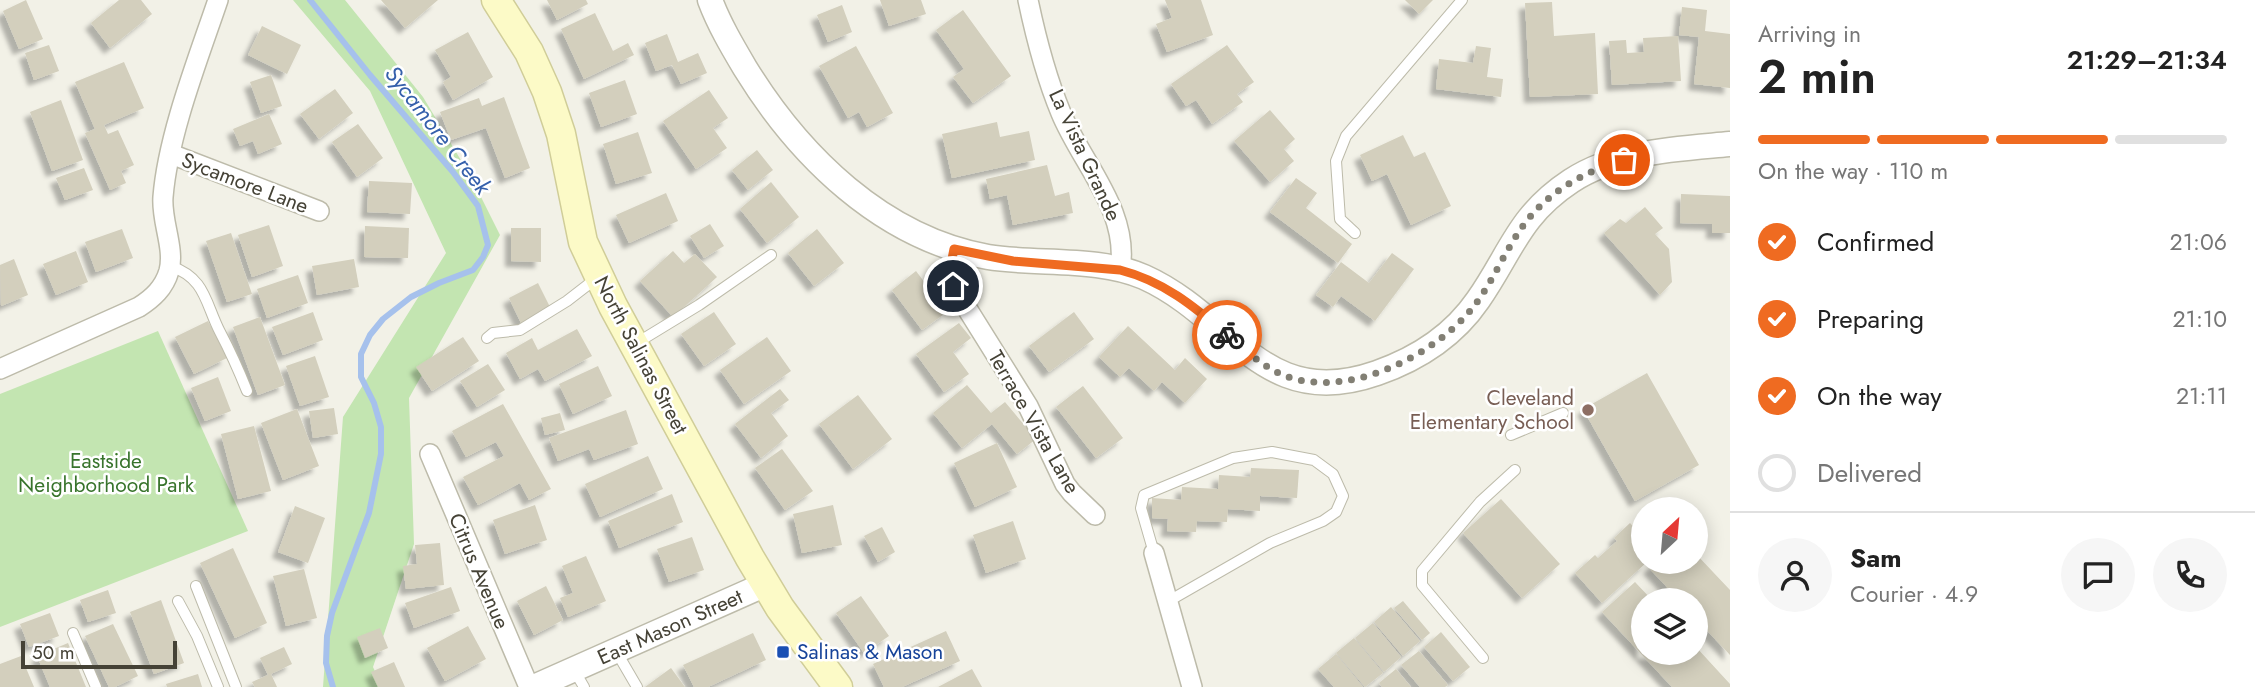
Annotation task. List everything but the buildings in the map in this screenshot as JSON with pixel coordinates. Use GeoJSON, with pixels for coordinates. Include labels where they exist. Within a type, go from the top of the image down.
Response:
{"type":"FeatureCollection","features":[{"type":"Feature","properties":{"kind":"main road","name":"North Salinas Street"},"geometry":{"type":"LineString","coordinates":[[496,0],[529,52],[547,92],[561,134],[583,242],[599,277],[750,558],[780,607],[838,687]]}},
{"type":"Feature","properties":{"kind":"street"},"geometry":{"type":"LineString","coordinates":[[0,369],[149,301],[162,286],[170,266],[163,198],[171,154],[179,120],[218,0]]}},
{"type":"Feature","properties":{"kind":"street"},"geometry":{"type":"LineString","coordinates":[[710,0],[730,43],[757,88],[785,126],[814,158],[861,199],[885,215],[954,249],[1013,261],[1120,270],[1152,281],[1180,296],[1264,364],[1286,376],[1322,382],[1361,377],[1408,359],[1447,334],[1479,299],[1525,223],[1550,197],[1573,180],[1598,168],[1657,152],[1730,144]]}},
{"type":"Feature","properties":{"kind":"street","name":"La Vista Grande"},"geometry":{"type":"LineString","coordinates":[[1028,0],[1060,111],[1118,222],[1122,254],[1120,270]]}},
{"type":"Feature","properties":{"kind":"street","name":"Sycamore Lane"},"geometry":{"type":"LineString","coordinates":[[171,154],[319,211]]}},
{"type":"Feature","properties":{"kind":"street","name":"Terrace Vista Lane"},"geometry":{"type":"LineString","coordinates":[[954,249],[949,274],[953,286],[1028,406],[1065,484],[1087,509],[1096,515]]}},
{"type":"Feature","properties":{"kind":"street","name":"Citrus Avenue"},"geometry":{"type":"LineString","coordinates":[[430,454],[532,687]]}},
{"type":"Feature","properties":{"kind":"street"},"geometry":{"type":"LineString","coordinates":[[1154,553],[1192,687]]}},
{"type":"Feature","properties":{"kind":"street","name":"East Mason Street"},"geometry":{"type":"LineString","coordinates":[[532,687],[579,678],[616,651],[766,584]]}},
{"type":"Feature","properties":{"kind":"lane"},"geometry":{"type":"LineString","coordinates":[[1355,233],[1340,219],[1336,161],[1346,136],[1462,0]]}},
{"type":"Feature","properties":{"kind":"lane"},"geometry":{"type":"LineString","coordinates":[[634,345],[699,305],[771,255]]}},
{"type":"Feature","properties":{"kind":"lane"},"geometry":{"type":"LineString","coordinates":[[170,266],[184,271],[198,283],[210,302],[219,330],[247,391]]}},
{"type":"Feature","properties":{"kind":"lane"},"geometry":{"type":"LineString","coordinates":[[487,338],[494,333],[520,330],[567,301],[599,277]]}},
{"type":"Feature","properties":{"kind":"lane"},"geometry":{"type":"LineString","coordinates":[[1511,435],[1563,413]]}},
{"type":"Feature","properties":{"kind":"lane"},"geometry":{"type":"LineString","coordinates":[[1154,553],[1141,508],[1144,495],[1233,458],[1272,453],[1314,460],[1333,474],[1343,496],[1336,512],[1323,521],[1269,543],[1167,602]]}},
{"type":"Feature","properties":{"kind":"lane"},"geometry":{"type":"LineString","coordinates":[[1483,658],[1422,585],[1422,571],[1480,502],[1514,470]]}},
{"type":"Feature","properties":{"kind":"lane"},"geometry":{"type":"LineString","coordinates":[[196,586],[236,687]]}},
{"type":"Feature","properties":{"kind":"lane"},"geometry":{"type":"LineString","coordinates":[[178,600],[197,636],[218,687]]}},
{"type":"Feature","properties":{"kind":"lane"},"geometry":{"type":"LineString","coordinates":[[73,633],[96,687]]}},
{"type":"Feature","properties":{"kind":"lane"},"geometry":{"type":"LineString","coordinates":[[616,651],[637,687]]}},
{"type":"Feature","properties":{"kind":"green space"},"geometry":{"type":"Polygon","coordinates":[[[293,0],[345,0],[423,97],[471,177],[500,235],[409,398],[414,544],[373,667],[382,687],[323,687],[343,417],[446,253],[370,91],[293,0]]]}},
{"type":"Feature","properties":{"kind":"green space","name":"Eastside Neighborhood Park"},"geometry":{"type":"Polygon","coordinates":[[[158,331],[248,531],[0,627],[0,394],[158,331]]]}},
{"type":"Feature","properties":{"kind":"waterway","name":"Sycamore Creek"},"geometry":{"type":"LineString","coordinates":[[310,0],[453,172],[478,206],[488,245],[473,270],[411,297],[383,319],[370,335],[361,354],[361,377],[374,403],[381,427],[381,454],[369,513],[332,613],[327,636],[326,663],[333,687]]}},
{"type":"Feature","properties":{"kind":"way so far"},"geometry":{"type":"LineString","coordinates":[[1227,335],[1275,371],[1297,379],[1334,382],[1377,373],[1422,352],[1447,334],[1469,312],[1517,233],[1550,197],[1573,180],[1624,160]]}},
{"type":"Feature","properties":{"kind":"place","name":"Cleveland Elementary School"},"geometry":{"type":"Point","coordinates":[1588,410]}},
{"type":"Feature","properties":{"kind":"place","name":"Salinas & Mason"},"geometry":{"type":"Point","coordinates":[783,652]}},
{"type":"Feature","properties":{"kind":"route"},"geometry":{"type":"LineString","coordinates":[[953,286],[949,274],[954,249],[1013,261],[1120,270],[1168,288],[1227,335]]}}]}
